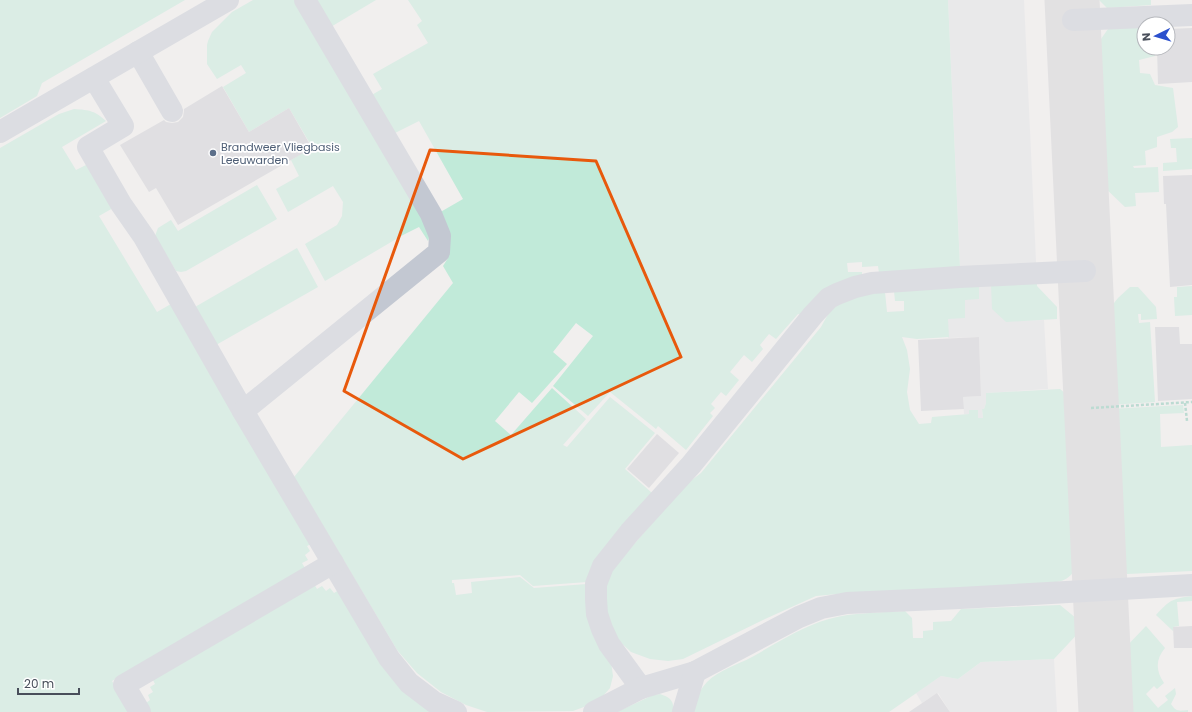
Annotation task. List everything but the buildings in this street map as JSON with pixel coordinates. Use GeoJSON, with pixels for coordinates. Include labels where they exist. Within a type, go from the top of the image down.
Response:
{"type":"FeatureCollection","features":[{"type":"Feature","properties":{"kind":"lane"},"geometry":{"type":"LineString","coordinates":[[0,132],[228,0]]}},
{"type":"Feature","properties":{"kind":"lane"},"geometry":{"type":"LineString","coordinates":[[243,411],[439,252],[440,236],[431,214],[305,0]]}},
{"type":"Feature","properties":{"kind":"lane"},"geometry":{"type":"LineString","coordinates":[[1073,20],[1192,16]]}},
{"type":"Feature","properties":{"kind":"lane"},"geometry":{"type":"LineString","coordinates":[[138,52],[172,111]]}},
{"type":"Feature","properties":{"kind":"lane"},"geometry":{"type":"LineString","coordinates":[[94,78],[123,126],[88,148],[121,204],[144,237],[243,411],[389,658],[409,683],[434,702],[456,712]]}},
{"type":"Feature","properties":{"kind":"lane"},"geometry":{"type":"LineString","coordinates":[[641,688],[609,644],[597,614],[596,584],[603,566],[630,532],[691,465],[813,315],[829,298],[855,287],[872,283],[958,277],[1085,272]]}},
{"type":"Feature","properties":{"kind":"lane"},"geometry":{"type":"LineString","coordinates":[[140,712],[124,685],[333,563]]}},
{"type":"Feature","properties":{"kind":"lane"},"geometry":{"type":"LineString","coordinates":[[594,712],[641,688],[695,672],[799,617],[821,608],[847,603],[1192,585]]}},
{"type":"Feature","properties":{"kind":"lane"},"geometry":{"type":"LineString","coordinates":[[683,712],[695,672]]}},
{"type":"Feature","properties":{"kind":"path"},"geometry":{"type":"LineString","coordinates":[[1185,402],[1187,421]]}},
{"type":"Feature","properties":{"kind":"path"},"geometry":{"type":"LineString","coordinates":[[1091,408],[1192,402]]}},
{"type":"Feature","properties":{"kind":"highlighted area"},"geometry":{"type":"Polygon","coordinates":[[[430,150],[596,161],[681,357],[463,459],[344,391],[430,150]]]}},
{"type":"Feature","properties":{"kind":"shaded area"},"geometry":{"type":"Polygon","coordinates":[[[948,0],[1024,0],[1037,283],[1006,321],[1044,320],[1048,389],[986,393],[986,403],[984,409],[982,410],[983,418],[978,418],[978,410],[969,411],[969,414],[964,414],[963,397],[981,396],[979,337],[948,338],[948,319],[965,299],[979,298],[979,286],[961,287],[948,0]]]}},
{"type":"Feature","properties":{"kind":"shaded area"},"geometry":{"type":"Polygon","coordinates":[[[1054,659],[1057,712],[950,712],[938,693],[922,703],[916,693],[941,676],[958,679],[981,662],[1054,659]]]}},
{"type":"Feature","properties":{"kind":"green space"},"geometry":{"type":"Polygon","coordinates":[[[0,0],[185,0],[42,83],[37,96],[0,118],[0,0]]]}},
{"type":"Feature","properties":{"kind":"green space"},"geometry":{"type":"Polygon","coordinates":[[[253,0],[299,0],[422,214],[430,235],[428,241],[419,227],[325,281],[305,244],[337,225],[342,216],[343,202],[333,186],[288,212],[276,189],[299,176],[291,160],[312,147],[289,108],[249,132],[223,87],[246,73],[241,65],[217,79],[207,64],[207,45],[212,32],[232,12],[253,0]]]}},
{"type":"Feature","properties":{"kind":"green space"},"geometry":{"type":"Polygon","coordinates":[[[312,0],[376,0],[329,28],[312,0]]]}},
{"type":"Feature","properties":{"kind":"green space"},"geometry":{"type":"Polygon","coordinates":[[[408,0],[948,0],[960,267],[879,273],[878,266],[862,267],[862,262],[847,263],[848,272],[862,272],[862,276],[801,315],[798,314],[776,339],[769,334],[760,345],[763,349],[752,362],[744,355],[730,372],[739,380],[726,396],[721,392],[711,404],[715,408],[710,413],[713,416],[686,450],[658,426],[656,429],[610,392],[588,416],[553,386],[593,336],[576,323],[553,352],[567,364],[532,403],[519,392],[495,421],[511,435],[552,388],[586,419],[563,445],[567,447],[610,397],[655,433],[625,469],[652,493],[587,582],[533,586],[520,575],[452,580],[456,595],[472,593],[471,582],[520,577],[534,588],[587,584],[611,662],[613,676],[610,688],[603,696],[592,704],[573,711],[487,712],[466,705],[441,692],[417,673],[397,650],[294,477],[453,283],[443,266],[448,258],[450,248],[437,214],[463,199],[419,121],[391,135],[370,96],[382,89],[373,74],[428,43],[417,25],[422,21],[408,0]]]}},
{"type":"Feature","properties":{"kind":"green space"},"geometry":{"type":"Polygon","coordinates":[[[1099,0],[1151,0],[1151,5],[1107,8],[1099,0]]]}},
{"type":"Feature","properties":{"kind":"green space"},"geometry":{"type":"Polygon","coordinates":[[[1136,27],[1136,56],[1155,56],[1139,60],[1140,73],[1150,74],[1155,85],[1173,88],[1178,127],[1172,132],[1157,137],[1157,147],[1145,151],[1146,165],[1133,166],[1134,168],[1158,167],[1159,192],[1135,193],[1136,206],[1125,207],[1100,183],[1094,49],[1108,29],[1136,27]]]}},
{"type":"Feature","properties":{"kind":"green space"},"geometry":{"type":"Polygon","coordinates":[[[74,109],[92,112],[99,115],[106,121],[62,147],[76,170],[88,164],[113,208],[99,216],[157,312],[171,304],[311,544],[307,546],[310,551],[305,555],[308,560],[302,563],[305,568],[112,681],[130,712],[0,712],[0,148],[59,114],[74,109]]]}},
{"type":"Feature","properties":{"kind":"green space"},"geometry":{"type":"Polygon","coordinates":[[[1192,138],[1192,169],[1163,171],[1163,163],[1177,162],[1176,148],[1171,148],[1170,139],[1192,138]]]}},
{"type":"Feature","properties":{"kind":"green space"},"geometry":{"type":"Polygon","coordinates":[[[257,185],[277,219],[186,271],[176,271],[155,236],[158,228],[171,220],[178,231],[257,185]]]}},
{"type":"Feature","properties":{"kind":"green space"},"geometry":{"type":"Polygon","coordinates":[[[297,248],[318,287],[216,345],[195,307],[297,248]]]}},
{"type":"Feature","properties":{"kind":"green space"},"geometry":{"type":"Polygon","coordinates":[[[1037,283],[1037,286],[1057,307],[1057,319],[1006,322],[992,309],[991,285],[1037,283]]]}},
{"type":"Feature","properties":{"kind":"green space"},"geometry":{"type":"Polygon","coordinates":[[[979,286],[979,299],[965,300],[965,318],[948,319],[949,337],[917,339],[902,337],[907,350],[910,369],[907,392],[910,410],[919,424],[931,423],[932,417],[969,414],[969,410],[978,410],[978,418],[983,418],[982,409],[984,409],[986,403],[986,393],[1060,389],[1072,399],[1080,561],[1070,576],[1058,582],[1045,584],[848,593],[816,596],[683,659],[668,661],[650,659],[631,652],[617,639],[606,612],[605,585],[611,571],[684,486],[701,473],[821,327],[836,306],[856,297],[885,292],[887,312],[904,311],[904,301],[895,301],[894,291],[979,286]]]}},
{"type":"Feature","properties":{"kind":"green space"},"geometry":{"type":"Polygon","coordinates":[[[1192,286],[1192,315],[1175,316],[1174,297],[1177,297],[1177,287],[1192,286]]]}},
{"type":"Feature","properties":{"kind":"green space"},"geometry":{"type":"Polygon","coordinates":[[[1130,287],[1138,287],[1156,307],[1157,319],[1141,320],[1141,314],[1138,314],[1139,323],[1150,322],[1155,402],[1110,405],[1106,313],[1118,298],[1130,287]]]}},
{"type":"Feature","properties":{"kind":"green space"},"geometry":{"type":"Polygon","coordinates":[[[1183,405],[1184,413],[1160,414],[1161,447],[1192,445],[1192,571],[1127,574],[1118,566],[1110,409],[1183,405]]]}},
{"type":"Feature","properties":{"kind":"green space"},"geometry":{"type":"Polygon","coordinates":[[[314,584],[317,589],[322,586],[326,591],[330,588],[334,593],[339,590],[439,712],[151,712],[146,703],[150,700],[148,695],[153,692],[150,687],[155,684],[152,678],[314,584]]]}},
{"type":"Feature","properties":{"kind":"green space"},"geometry":{"type":"Polygon","coordinates":[[[1192,596],[1192,601],[1177,602],[1179,626],[1173,627],[1173,631],[1156,615],[1171,601],[1192,596]]]}},
{"type":"Feature","properties":{"kind":"green space"},"geometry":{"type":"Polygon","coordinates":[[[1060,605],[1082,623],[1083,628],[1054,659],[981,662],[958,679],[941,676],[889,712],[692,712],[702,689],[707,682],[717,674],[799,631],[829,619],[857,614],[905,611],[912,618],[913,638],[923,638],[923,631],[933,630],[933,622],[951,621],[961,609],[1060,605]]]}},
{"type":"Feature","properties":{"kind":"green space"},"geometry":{"type":"Polygon","coordinates":[[[1146,626],[1165,648],[1158,661],[1159,674],[1164,683],[1157,689],[1154,686],[1146,694],[1158,708],[1168,700],[1165,696],[1175,688],[1176,694],[1171,704],[1176,710],[1188,710],[1188,712],[1125,712],[1123,650],[1146,626]]]}},
{"type":"Feature","properties":{"kind":"green space"},"geometry":{"type":"Polygon","coordinates":[[[660,694],[671,700],[674,712],[617,712],[653,695],[660,694]]]}},
{"type":"Feature","properties":{"kind":"taxiway"},"geometry":{"type":"LineString","coordinates":[[1072,0],[1106,712]]}},
{"type":"Feature","properties":{"kind":"place","name":"Brandweer Vliegbasis Leeuwarden"},"geometry":{"type":"Point","coordinates":[213,153]}}]}
